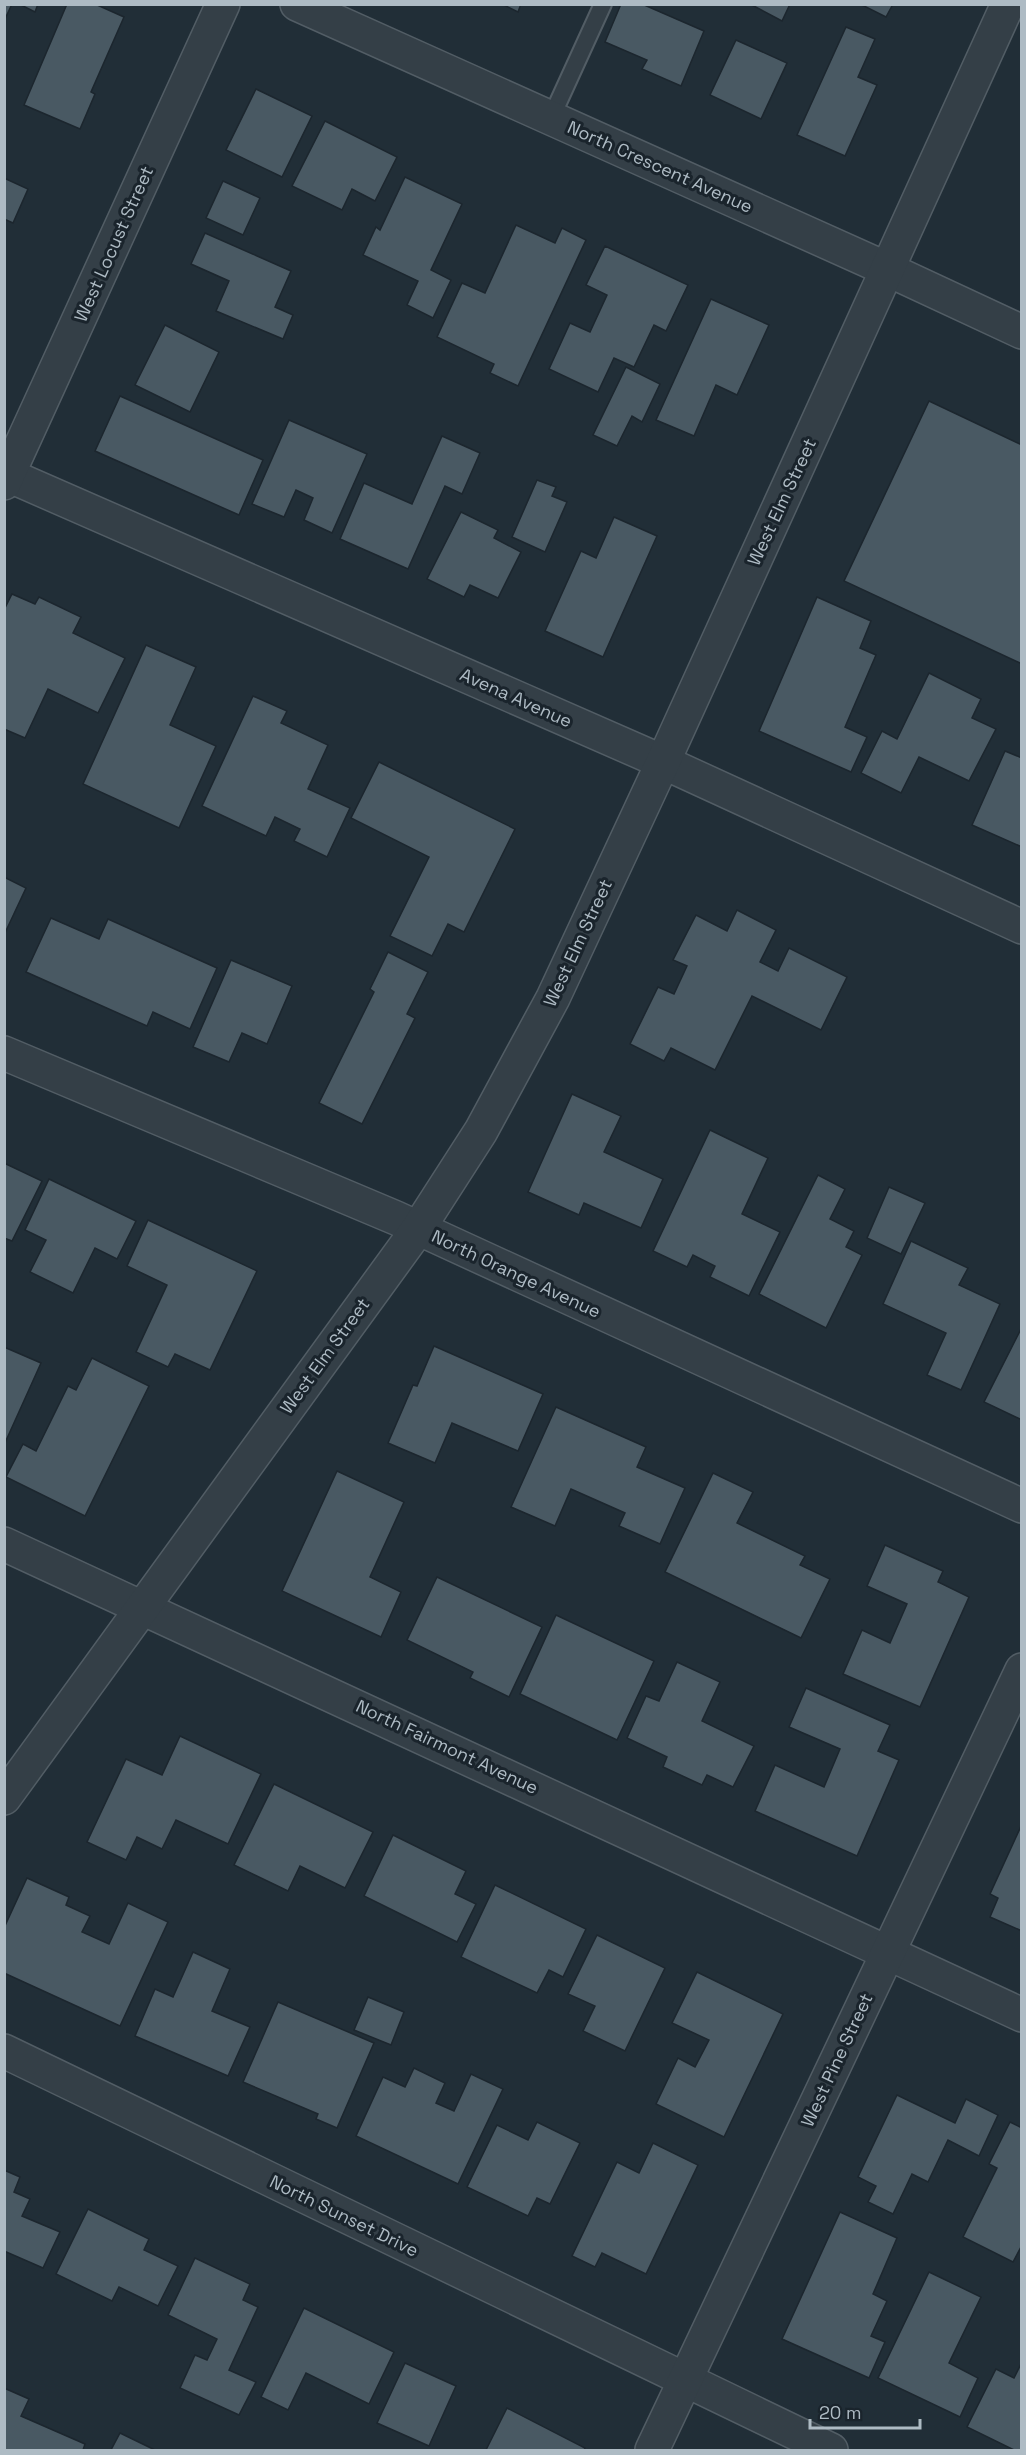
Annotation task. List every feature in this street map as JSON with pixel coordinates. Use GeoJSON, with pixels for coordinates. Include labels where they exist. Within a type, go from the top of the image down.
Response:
{"type":"FeatureCollection","features":[{"type":"Feature","properties":{"kind":"street","name":"West Locust Street"},"geometry":{"type":"LineString","coordinates":[[6,479],[223,4]]}},
{"type":"Feature","properties":{"kind":"street","name":"North Crescent Avenue"},"geometry":{"type":"LineString","coordinates":[[297,4],[1022,332]]}},
{"type":"Feature","properties":{"kind":"street","name":"West Elm Street"},"geometry":{"type":"LineString","coordinates":[[4,1798],[418,1229],[481,1131],[553,998],[889,270],[1008,4]]}},
{"type":"Feature","properties":{"kind":"street","name":"Avena Avenue"},"geometry":{"type":"LineString","coordinates":[[6,479],[663,762],[1022,927]]}},
{"type":"Feature","properties":{"kind":"street","name":"North Orange Avenue"},"geometry":{"type":"LineString","coordinates":[[4,1053],[418,1229],[1022,1506]]}},
{"type":"Feature","properties":{"kind":"street","name":"North Fairmont Avenue"},"geometry":{"type":"LineString","coordinates":[[4,1544],[143,1606],[1022,2015]]}},
{"type":"Feature","properties":{"kind":"street","name":"West Pine Street"},"geometry":{"type":"LineString","coordinates":[[652,2451],[1022,1670]]}},
{"type":"Feature","properties":{"kind":"street","name":"North Sunset Drive"},"geometry":{"type":"LineString","coordinates":[[4,2051],[831,2451]]}},
{"type":"Feature","properties":{"kind":"lane"},"geometry":{"type":"LineString","coordinates":[[551,118],[603,4]]}},
{"type":"Feature","properties":{"kind":"building"},"geometry":{"type":"Polygon","coordinates":[[[4,4],[12,4],[4,21],[4,4]]]}},
{"type":"Feature","properties":{"kind":"building"},"geometry":{"type":"Polygon","coordinates":[[[19,4],[38,4],[35,12],[19,4]]]}},
{"type":"Feature","properties":{"kind":"building"},"geometry":{"type":"Polygon","coordinates":[[[67,4],[95,4],[124,17],[91,92],[95,94],[80,129],[24,105],[67,4]]]}},
{"type":"Feature","properties":{"kind":"building"},"geometry":{"type":"Polygon","coordinates":[[[502,4],[521,4],[518,12],[502,4]]]}},
{"type":"Feature","properties":{"kind":"building"},"geometry":{"type":"Polygon","coordinates":[[[621,4],[642,4],[704,31],[681,86],[642,69],[647,60],[605,42],[621,4]]]}},
{"type":"Feature","properties":{"kind":"building"},"geometry":{"type":"Polygon","coordinates":[[[750,4],[790,4],[782,21],[750,4]]]}},
{"type":"Feature","properties":{"kind":"building"},"geometry":{"type":"Polygon","coordinates":[[[860,4],[893,4],[886,17],[860,4]]]}},
{"type":"Feature","properties":{"kind":"building"},"geometry":{"type":"Polygon","coordinates":[[[846,27],[875,39],[858,77],[877,85],[845,156],[797,135],[846,27]]]}},
{"type":"Feature","properties":{"kind":"building"},"geometry":{"type":"Polygon","coordinates":[[[736,40],[787,63],[761,119],[710,95],[736,40]]]}},
{"type":"Feature","properties":{"kind":"building"},"geometry":{"type":"Polygon","coordinates":[[[256,89],[312,116],[282,177],[226,150],[256,89]]]}},
{"type":"Feature","properties":{"kind":"building"},"geometry":{"type":"Polygon","coordinates":[[[325,121],[397,157],[375,201],[352,189],[342,210],[292,186],[325,121]]]}},
{"type":"Feature","properties":{"kind":"building"},"geometry":{"type":"Polygon","coordinates":[[[405,177],[462,204],[431,270],[451,280],[433,318],[407,305],[418,281],[363,255],[376,227],[380,230],[405,177]]]}},
{"type":"Feature","properties":{"kind":"building"},"geometry":{"type":"Polygon","coordinates":[[[4,178],[28,189],[13,223],[4,219],[4,178]]]}},
{"type":"Feature","properties":{"kind":"building"},"geometry":{"type":"Polygon","coordinates":[[[223,181],[260,198],[243,235],[206,218],[223,181]]]}},
{"type":"Feature","properties":{"kind":"building"},"geometry":{"type":"Polygon","coordinates":[[[516,225],[555,243],[562,228],[586,240],[518,386],[490,373],[494,364],[437,337],[462,283],[485,293],[516,225]]]}},
{"type":"Feature","properties":{"kind":"building"},"geometry":{"type":"Polygon","coordinates":[[[205,233],[291,271],[275,307],[293,315],[283,339],[216,311],[229,281],[191,264],[205,233]]]}},
{"type":"Feature","properties":{"kind":"building"},"geometry":{"type":"Polygon","coordinates":[[[605,246],[688,285],[666,331],[654,325],[634,367],[614,358],[598,392],[549,369],[570,323],[590,332],[607,295],[586,285],[605,246]]]}},
{"type":"Feature","properties":{"kind":"building"},"geometry":{"type":"Polygon","coordinates":[[[711,299],[769,325],[737,395],[716,385],[694,436],[656,420],[711,299]]]}},
{"type":"Feature","properties":{"kind":"building"},"geometry":{"type":"Polygon","coordinates":[[[165,325],[219,352],[190,412],[135,385],[165,325]]]}},
{"type":"Feature","properties":{"kind":"building"},"geometry":{"type":"Polygon","coordinates":[[[626,367],[660,384],[642,422],[632,416],[617,446],[593,435],[626,367]]]}},
{"type":"Feature","properties":{"kind":"building"},"geometry":{"type":"Polygon","coordinates":[[[120,396],[263,460],[239,515],[95,451],[120,396]]]}},
{"type":"Feature","properties":{"kind":"building"},"geometry":{"type":"Polygon","coordinates":[[[929,401],[1022,445],[1022,664],[844,581],[929,401]]]}},
{"type":"Feature","properties":{"kind":"building"},"geometry":{"type":"Polygon","coordinates":[[[289,420],[367,454],[332,533],[304,520],[313,498],[296,490],[284,517],[252,504],[289,420]]]}},
{"type":"Feature","properties":{"kind":"building"},"geometry":{"type":"Polygon","coordinates":[[[442,436],[480,453],[462,494],[445,486],[408,569],[340,539],[364,483],[412,504],[442,436]]]}},
{"type":"Feature","properties":{"kind":"building"},"geometry":{"type":"Polygon","coordinates":[[[537,480],[556,487],[552,496],[567,502],[545,552],[512,537],[537,480]]]}},
{"type":"Feature","properties":{"kind":"building"},"geometry":{"type":"Polygon","coordinates":[[[461,512],[498,530],[494,538],[521,552],[498,598],[470,585],[464,597],[427,579],[461,512]]]}},
{"type":"Feature","properties":{"kind":"building"},"geometry":{"type":"Polygon","coordinates":[[[614,517],[657,536],[603,657],[545,631],[581,551],[596,558],[614,517]]]}},
{"type":"Feature","properties":{"kind":"building"},"geometry":{"type":"Polygon","coordinates":[[[12,594],[35,604],[39,597],[81,617],[73,633],[125,658],[98,713],[48,689],[25,738],[4,729],[4,610],[12,594]]]}},
{"type":"Feature","properties":{"kind":"building"},"geometry":{"type":"Polygon","coordinates":[[[817,597],[871,621],[860,648],[876,655],[845,727],[867,737],[851,772],[759,731],[817,597]]]}},
{"type":"Feature","properties":{"kind":"building"},"geometry":{"type":"Polygon","coordinates":[[[146,645],[196,667],[170,725],[216,746],[179,828],[83,784],[146,645]]]}},
{"type":"Feature","properties":{"kind":"building"},"geometry":{"type":"Polygon","coordinates":[[[929,673],[981,699],[972,718],[996,729],[969,781],[919,757],[901,793],[861,773],[882,731],[897,739],[929,673]]]}},
{"type":"Feature","properties":{"kind":"building"},"geometry":{"type":"Polygon","coordinates":[[[253,696],[287,711],[281,723],[328,745],[308,789],[350,808],[327,857],[294,841],[300,829],[275,817],[266,836],[202,806],[253,696]]]}},
{"type":"Feature","properties":{"kind":"building"},"geometry":{"type":"Polygon","coordinates":[[[1005,751],[1022,758],[1022,847],[972,825],[1005,751]]]}},
{"type":"Feature","properties":{"kind":"building"},"geometry":{"type":"Polygon","coordinates":[[[379,762],[515,829],[464,932],[448,924],[432,956],[390,936],[429,857],[351,818],[379,762]]]}},
{"type":"Feature","properties":{"kind":"building"},"geometry":{"type":"Polygon","coordinates":[[[4,877],[26,888],[4,935],[4,877]]]}},
{"type":"Feature","properties":{"kind":"building"},"geometry":{"type":"Polygon","coordinates":[[[737,910],[776,930],[760,962],[778,971],[789,948],[847,977],[821,1030],[752,996],[715,1070],[671,1048],[664,1061],[630,1044],[658,987],[674,994],[687,966],[673,960],[696,915],[727,931],[737,910]]]}},
{"type":"Feature","properties":{"kind":"building"},"geometry":{"type":"Polygon","coordinates":[[[51,918],[99,939],[108,919],[217,968],[190,1029],[153,1012],[147,1026],[26,972],[51,918]]]}},
{"type":"Feature","properties":{"kind":"building"},"geometry":{"type":"Polygon","coordinates":[[[388,952],[428,972],[407,1014],[415,1018],[362,1124],[319,1103],[374,992],[370,989],[388,952]]]}},
{"type":"Feature","properties":{"kind":"building"},"geometry":{"type":"Polygon","coordinates":[[[231,960],[292,986],[267,1044],[242,1033],[229,1062],[193,1047],[231,960]]]}},
{"type":"Feature","properties":{"kind":"building"},"geometry":{"type":"Polygon","coordinates":[[[572,1094],[621,1116],[604,1152],[663,1179],[641,1228],[584,1203],[579,1215],[528,1192],[572,1094]]]}},
{"type":"Feature","properties":{"kind":"building"},"geometry":{"type":"Polygon","coordinates":[[[710,1130],[768,1158],[742,1214],[780,1232],[749,1296],[710,1277],[715,1266],[693,1255],[687,1267],[653,1251],[710,1130]]]}},
{"type":"Feature","properties":{"kind":"building"},"geometry":{"type":"Polygon","coordinates":[[[4,1163],[42,1181],[12,1241],[4,1238],[4,1163]]]}},
{"type":"Feature","properties":{"kind":"building"},"geometry":{"type":"Polygon","coordinates":[[[818,1175],[845,1189],[830,1219],[854,1231],[846,1247],[862,1255],[826,1328],[759,1294],[818,1175]]]}},
{"type":"Feature","properties":{"kind":"building"},"geometry":{"type":"Polygon","coordinates":[[[49,1179],[136,1221],[117,1259],[95,1248],[73,1293],[30,1272],[46,1240],[25,1230],[49,1179]]]}},
{"type":"Feature","properties":{"kind":"building"},"geometry":{"type":"Polygon","coordinates":[[[889,1187],[925,1203],[901,1254],[867,1238],[889,1187]]]}},
{"type":"Feature","properties":{"kind":"building"},"geometry":{"type":"Polygon","coordinates":[[[148,1220],[257,1271],[210,1370],[175,1354],[168,1367],[136,1352],[167,1285],[127,1266],[148,1220]]]}},
{"type":"Feature","properties":{"kind":"building"},"geometry":{"type":"Polygon","coordinates":[[[911,1241],[968,1268],[959,1285],[1000,1304],[961,1390],[927,1375],[946,1333],[883,1304],[911,1241]]]}},
{"type":"Feature","properties":{"kind":"building"},"geometry":{"type":"Polygon","coordinates":[[[1022,1327],[1022,1420],[984,1402],[1022,1327]]]}},
{"type":"Feature","properties":{"kind":"building"},"geometry":{"type":"Polygon","coordinates":[[[434,1346],[543,1394],[518,1451],[452,1423],[435,1463],[388,1443],[413,1385],[417,1386],[434,1346]]]}},
{"type":"Feature","properties":{"kind":"building"},"geometry":{"type":"Polygon","coordinates":[[[4,1347],[41,1363],[4,1445],[4,1347]]]}},
{"type":"Feature","properties":{"kind":"building"},"geometry":{"type":"Polygon","coordinates":[[[92,1358],[149,1386],[85,1516],[6,1477],[23,1444],[36,1451],[68,1386],[76,1390],[92,1358]]]}},
{"type":"Feature","properties":{"kind":"building"},"geometry":{"type":"Polygon","coordinates":[[[556,1407],[646,1447],[637,1467],[685,1488],[660,1544],[619,1526],[625,1513],[571,1489],[555,1526],[511,1507],[556,1407]]]}},
{"type":"Feature","properties":{"kind":"building"},"geometry":{"type":"Polygon","coordinates":[[[337,1471],[404,1502],[370,1577],[401,1592],[381,1637],[282,1591],[337,1471]]]}},
{"type":"Feature","properties":{"kind":"building"},"geometry":{"type":"Polygon","coordinates":[[[713,1473],[753,1492],[737,1523],[805,1556],[800,1565],[830,1579],[801,1638],[665,1572],[713,1473]]]}},
{"type":"Feature","properties":{"kind":"building"},"geometry":{"type":"Polygon","coordinates":[[[885,1545],[943,1571],[938,1582],[969,1597],[920,1707],[843,1674],[862,1630],[890,1643],[907,1604],[867,1586],[885,1545]]]}},
{"type":"Feature","properties":{"kind":"building"},"geometry":{"type":"Polygon","coordinates":[[[437,1577],[542,1627],[509,1697],[470,1678],[473,1672],[407,1640],[437,1577]]]}},
{"type":"Feature","properties":{"kind":"building"},"geometry":{"type":"Polygon","coordinates":[[[556,1615],[654,1661],[617,1740],[520,1694],[556,1615]]]}},
{"type":"Feature","properties":{"kind":"building"},"geometry":{"type":"Polygon","coordinates":[[[677,1662],[720,1682],[702,1721],[754,1746],[733,1787],[707,1775],[702,1785],[663,1767],[667,1757],[627,1738],[646,1696],[659,1701],[677,1662]]]}},
{"type":"Feature","properties":{"kind":"building"},"geometry":{"type":"Polygon","coordinates":[[[806,1688],[890,1725],[878,1751],[899,1760],[857,1856],[755,1811],[775,1765],[824,1787],[840,1749],[789,1727],[806,1688]]]}},
{"type":"Feature","properties":{"kind":"building"},"geometry":{"type":"Polygon","coordinates":[[[180,1736],[261,1774],[228,1844],[176,1820],[162,1849],[137,1837],[126,1860],[87,1842],[126,1759],[162,1775],[180,1736]]]}},
{"type":"Feature","properties":{"kind":"building"},"geometry":{"type":"Polygon","coordinates":[[[274,1784],[373,1832],[345,1888],[300,1866],[288,1891],[234,1865],[274,1784]]]}},
{"type":"Feature","properties":{"kind":"building"},"geometry":{"type":"Polygon","coordinates":[[[1022,1824],[1022,1931],[990,1917],[998,1898],[990,1894],[1022,1824]]]}},
{"type":"Feature","properties":{"kind":"building"},"geometry":{"type":"Polygon","coordinates":[[[393,1835],[466,1871],[455,1894],[476,1904],[457,1942],[364,1896],[393,1835]]]}},
{"type":"Feature","properties":{"kind":"building"},"geometry":{"type":"Polygon","coordinates":[[[27,1878],[69,1897],[66,1905],[90,1916],[82,1932],[109,1944],[128,1903],[168,1922],[120,2026],[4,1973],[4,1928],[27,1878]]]}},
{"type":"Feature","properties":{"kind":"building"},"geometry":{"type":"Polygon","coordinates":[[[495,1885],[586,1929],[563,1977],[549,1970],[537,1993],[461,1957],[495,1885]]]}},
{"type":"Feature","properties":{"kind":"building"},"geometry":{"type":"Polygon","coordinates":[[[597,1935],[665,1968],[625,2051],[583,2031],[595,2006],[568,1994],[597,1935]]]}},
{"type":"Feature","properties":{"kind":"building"},"geometry":{"type":"Polygon","coordinates":[[[193,1952],[230,1969],[212,2011],[250,2027],[228,2076],[135,2036],[155,1989],[173,1997],[193,1952]]]}},
{"type":"Feature","properties":{"kind":"building"},"geometry":{"type":"Polygon","coordinates":[[[697,1972],[783,2014],[724,2137],[656,2104],[678,2058],[695,2067],[709,2040],[672,2023],[697,1972]]]}},
{"type":"Feature","properties":{"kind":"building"},"geometry":{"type":"Polygon","coordinates":[[[368,1997],[404,2012],[391,2045],[354,2030],[368,1997]]]}},
{"type":"Feature","properties":{"kind":"building"},"geometry":{"type":"Polygon","coordinates":[[[278,2002],[374,2043],[337,2128],[316,2119],[318,2114],[243,2082],[278,2002]]]}},
{"type":"Feature","properties":{"kind":"building"},"geometry":{"type":"Polygon","coordinates":[[[414,2068],[445,2083],[436,2103],[454,2111],[471,2074],[503,2089],[458,2184],[356,2136],[383,2077],[405,2087],[414,2068]]]}},
{"type":"Feature","properties":{"kind":"building"},"geometry":{"type":"Polygon","coordinates":[[[897,2095],[955,2123],[966,2099],[998,2115],[979,2156],[948,2140],[928,2182],[912,2174],[893,2214],[868,2202],[876,2186],[858,2177],[897,2095]]]}},
{"type":"Feature","properties":{"kind":"building"},"geometry":{"type":"Polygon","coordinates":[[[537,2122],[580,2143],[550,2204],[537,2198],[528,2216],[467,2187],[497,2125],[528,2140],[537,2122]]]}},
{"type":"Feature","properties":{"kind":"building"},"geometry":{"type":"Polygon","coordinates":[[[1010,2122],[1022,2128],[1022,2245],[1013,2262],[963,2237],[997,2168],[989,2164],[1010,2122]]]}},
{"type":"Feature","properties":{"kind":"building"},"geometry":{"type":"Polygon","coordinates":[[[653,2143],[698,2165],[646,2274],[602,2253],[595,2267],[572,2256],[617,2162],[639,2173],[653,2143]]]}},
{"type":"Feature","properties":{"kind":"building"},"geometry":{"type":"Polygon","coordinates":[[[4,2170],[20,2177],[14,2192],[30,2199],[22,2216],[60,2232],[43,2268],[4,2251],[4,2170]]]}},
{"type":"Feature","properties":{"kind":"building"},"geometry":{"type":"Polygon","coordinates":[[[88,2209],[149,2239],[144,2250],[178,2266],[158,2306],[119,2287],[112,2301],[56,2274],[88,2209]]]}},
{"type":"Feature","properties":{"kind":"building"},"geometry":{"type":"Polygon","coordinates":[[[840,2212],[897,2238],[873,2294],[887,2301],[871,2336],[885,2342],[869,2378],[782,2339],[840,2212]]]}},
{"type":"Feature","properties":{"kind":"building"},"geometry":{"type":"Polygon","coordinates":[[[195,2258],[250,2284],[243,2300],[258,2307],[229,2370],[256,2382],[239,2415],[180,2388],[195,2355],[207,2360],[217,2339],[168,2315],[195,2258]]]}},
{"type":"Feature","properties":{"kind":"building"},"geometry":{"type":"Polygon","coordinates":[[[929,2272],[981,2297],[949,2363],[978,2378],[960,2417],[878,2378],[929,2272]]]}},
{"type":"Feature","properties":{"kind":"building"},"geometry":{"type":"Polygon","coordinates":[[[304,2308],[394,2352],[369,2404],[306,2373],[288,2410],[261,2397],[304,2308]]]}},
{"type":"Feature","properties":{"kind":"building"},"geometry":{"type":"Polygon","coordinates":[[[1022,2362],[1022,2450],[1014,2450],[967,2427],[996,2369],[1014,2378],[1022,2362]]]}},
{"type":"Feature","properties":{"kind":"building"},"geometry":{"type":"Polygon","coordinates":[[[405,2363],[456,2386],[429,2446],[377,2423],[405,2363]]]}},
{"type":"Feature","properties":{"kind":"building"},"geometry":{"type":"Polygon","coordinates":[[[4,2388],[29,2399],[21,2416],[85,2444],[83,2450],[4,2450],[4,2388]]]}},
{"type":"Feature","properties":{"kind":"building"},"geometry":{"type":"Polygon","coordinates":[[[507,2408],[585,2448],[584,2450],[486,2450],[507,2408]]]}},
{"type":"Feature","properties":{"kind":"building"},"geometry":{"type":"Polygon","coordinates":[[[120,2433],[155,2450],[111,2450],[120,2433]]]}}]}
